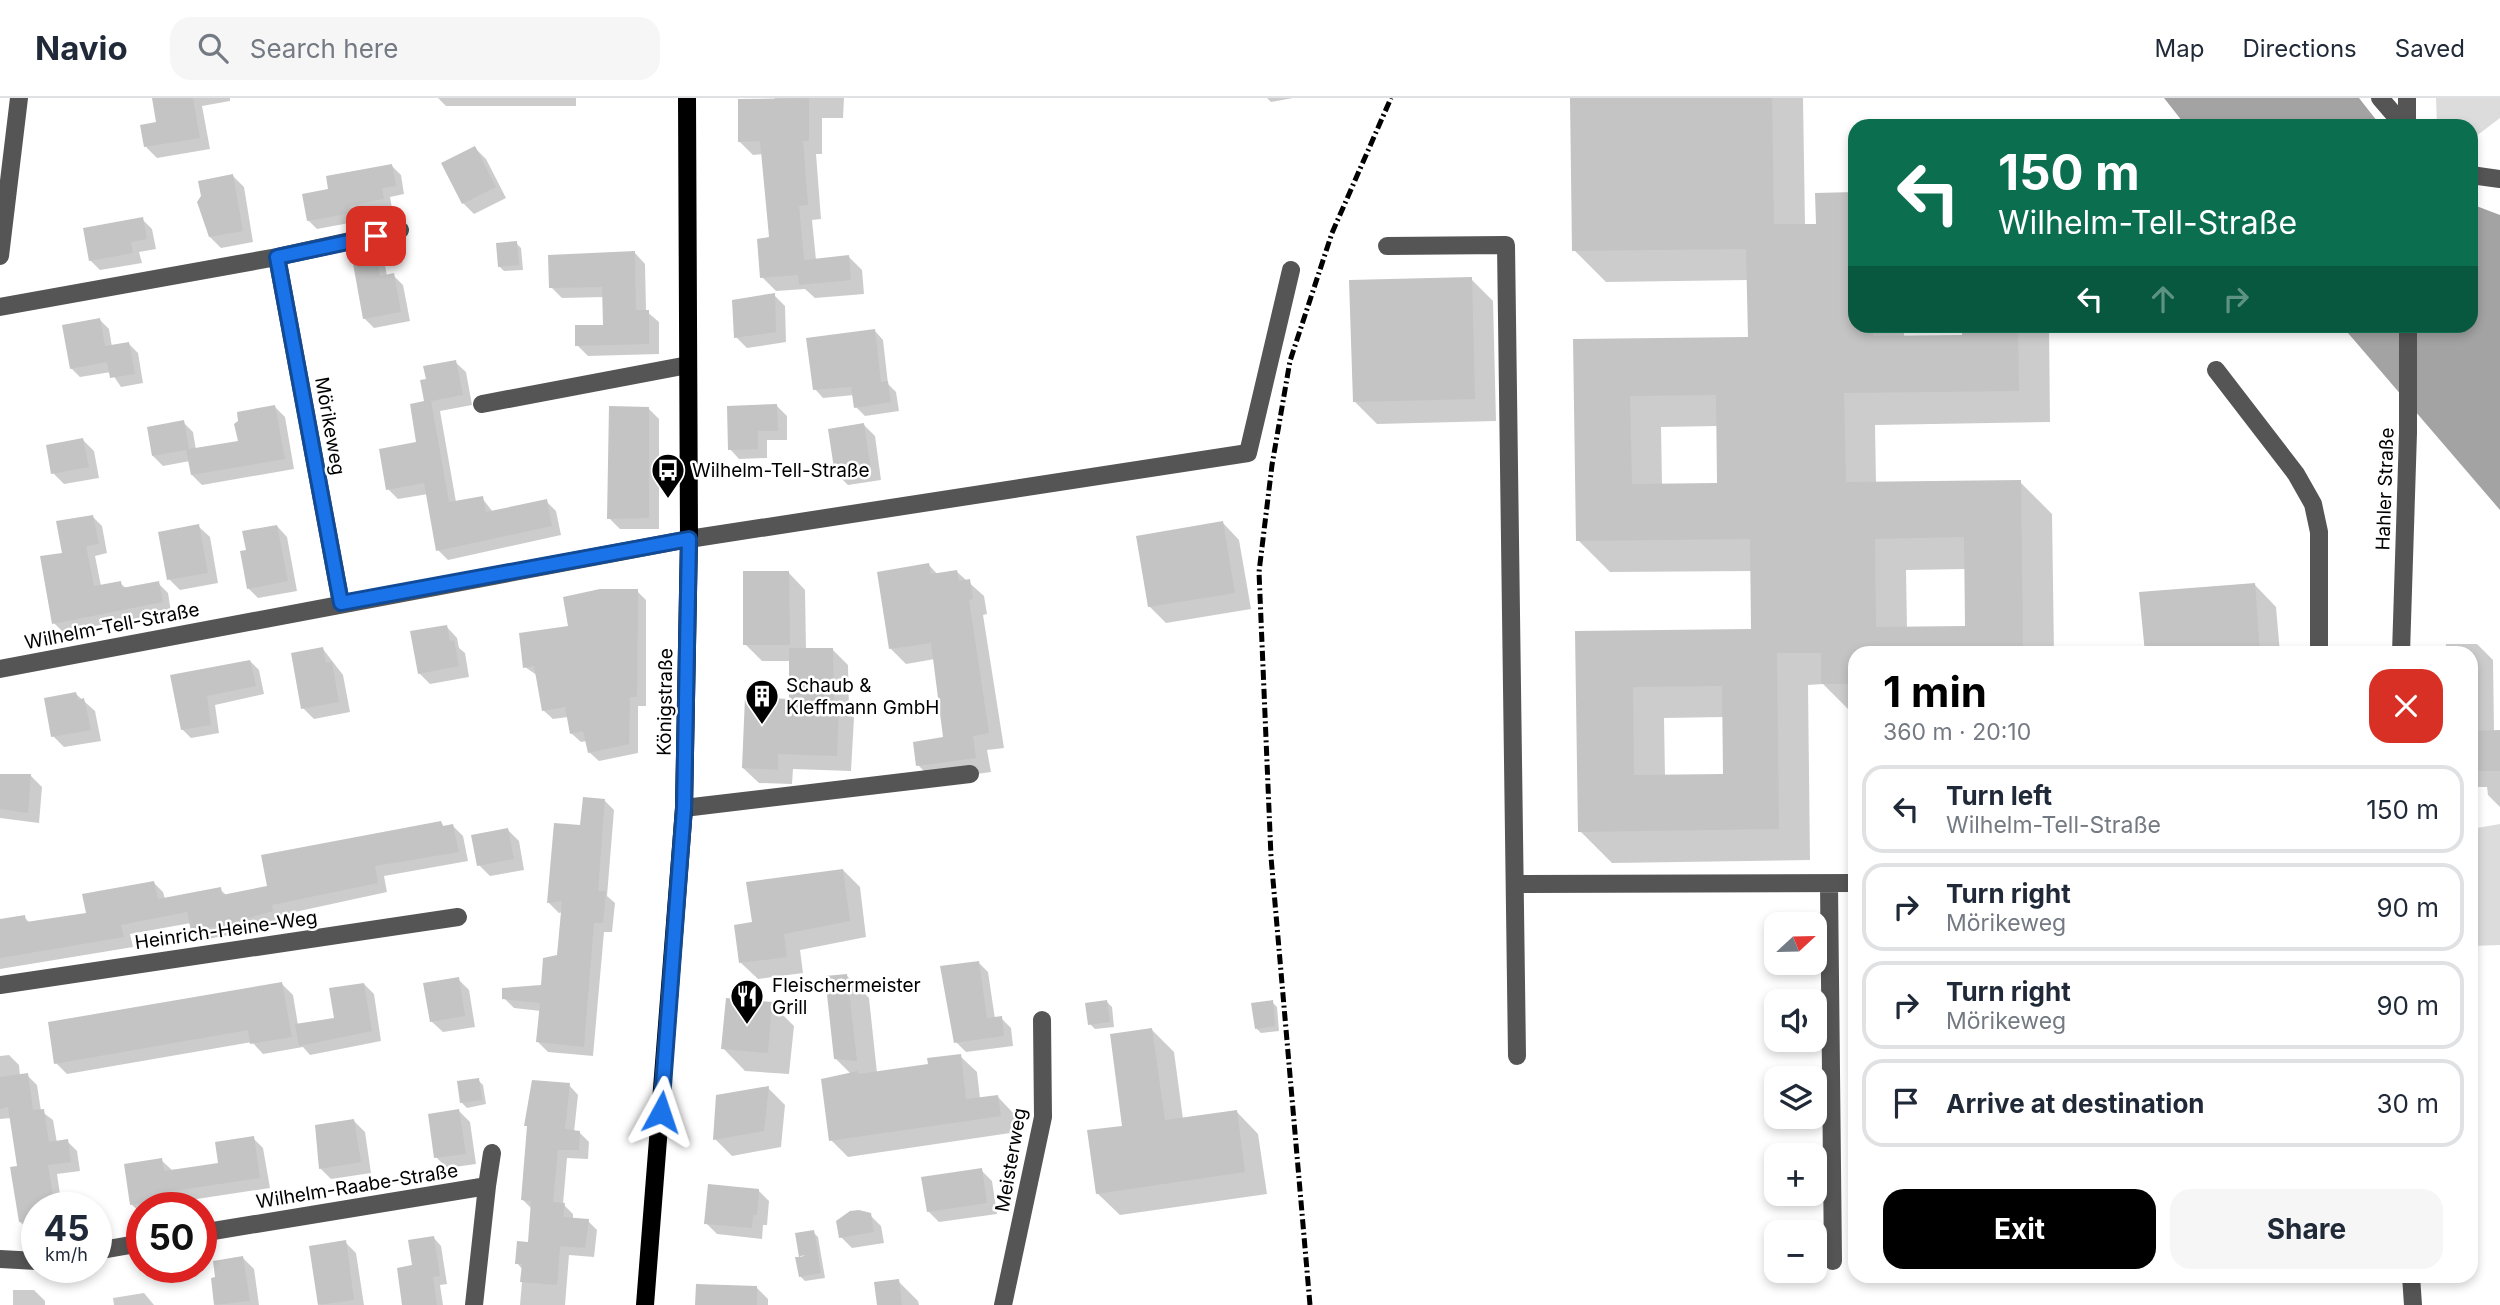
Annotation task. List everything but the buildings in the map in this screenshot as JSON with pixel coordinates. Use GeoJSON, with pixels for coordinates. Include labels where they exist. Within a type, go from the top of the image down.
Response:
{"type":"FeatureCollection","features":[{"type":"Feature","properties":{"kind":"main road","name":"Königstraße"},"geometry":{"type":"LineString","coordinates":[[645,1305],[684,808],[689,539],[687,98]]}},
{"type":"Feature","properties":{"kind":"street"},"geometry":{"type":"LineString","coordinates":[[0,256],[19,98]]}},
{"type":"Feature","properties":{"kind":"street"},"geometry":{"type":"LineString","coordinates":[[2380,98],[2400,119]]}},
{"type":"Feature","properties":{"kind":"street"},"geometry":{"type":"LineString","coordinates":[[2406,119],[2407,98]]}},
{"type":"Feature","properties":{"kind":"street"},"geometry":{"type":"LineString","coordinates":[[2478,176],[2500,179]]}},
{"type":"Feature","properties":{"kind":"street"},"geometry":{"type":"LineString","coordinates":[[0,307],[277,257],[400,230]]}},
{"type":"Feature","properties":{"kind":"street"},"geometry":{"type":"LineString","coordinates":[[1387,246],[1506,245],[1517,1056]]}},
{"type":"Feature","properties":{"kind":"street","name":"Mörikeweg"},"geometry":{"type":"LineString","coordinates":[[277,257],[341,603]]}},
{"type":"Feature","properties":{"kind":"street","name":"Wilhelm-Tell-Straße"},"geometry":{"type":"LineString","coordinates":[[0,669],[689,539],[1248,453],[1291,270]]}},
{"type":"Feature","properties":{"kind":"street","name":"Hahler Straße"},"geometry":{"type":"LineString","coordinates":[[2401,646],[2408,433],[2408,333]]}},
{"type":"Feature","properties":{"kind":"street"},"geometry":{"type":"LineString","coordinates":[[482,404],[688,365]]}},
{"type":"Feature","properties":{"kind":"street"},"geometry":{"type":"LineString","coordinates":[[2216,370],[2297,474],[2313,505],[2319,532],[2319,646]]}},
{"type":"Feature","properties":{"kind":"street"},"geometry":{"type":"LineString","coordinates":[[684,808],[970,774]]}},
{"type":"Feature","properties":{"kind":"street"},"geometry":{"type":"LineString","coordinates":[[1516,884],[1848,883]]}},
{"type":"Feature","properties":{"kind":"street"},"geometry":{"type":"LineString","coordinates":[[1829,884],[1833,1261]]}},
{"type":"Feature","properties":{"kind":"street","name":"Heinrich-Heine-Weg"},"geometry":{"type":"LineString","coordinates":[[0,985],[458,917]]}},
{"type":"Feature","properties":{"kind":"street","name":"Meisterweg"},"geometry":{"type":"LineString","coordinates":[[1003,1305],[1043,1117],[1042,1020]]}},
{"type":"Feature","properties":{"kind":"street","name":"Wilhelm-Raabe-Straße"},"geometry":{"type":"LineString","coordinates":[[217,1230],[487,1186],[492,1153]]}},
{"type":"Feature","properties":{"kind":"street"},"geometry":{"type":"LineString","coordinates":[[474,1305],[487,1186]]}},
{"type":"Feature","properties":{"kind":"street"},"geometry":{"type":"LineString","coordinates":[[0,1259],[21,1260]]}},
{"type":"Feature","properties":{"kind":"street"},"geometry":{"type":"LineString","coordinates":[[2411,1283],[2413,1305]]}},
{"type":"Feature","properties":{"kind":"shaded area"},"geometry":{"type":"Polygon","coordinates":[[[2164,98],[2359,98],[2376,119],[2180,119],[2164,98]]]}},
{"type":"Feature","properties":{"kind":"shaded area"},"geometry":{"type":"Polygon","coordinates":[[[2436,98],[2500,98],[2500,118],[2478,135],[2478,119],[2437,119],[2436,98]]]}},
{"type":"Feature","properties":{"kind":"shaded area"},"geometry":{"type":"Polygon","coordinates":[[[2478,207],[2500,215],[2500,510],[2348,333],[2478,333],[2478,207]]]}},
{"type":"Feature","properties":{"kind":"shaded area"},"geometry":{"type":"Polygon","coordinates":[[[2500,824],[2500,945],[2478,946],[2478,828],[2500,824]]]}},
{"type":"Feature","properties":{"kind":"railway"},"geometry":{"type":"LineString","coordinates":[[1310,1305],[1271,857],[1259,572],[1272,465],[1290,361],[1332,233],[1391,98]]}},
{"type":"Feature","properties":{"kind":"place","name":"Wilhelm-Tell-Straße"},"geometry":{"type":"Point","coordinates":[668,500]}},
{"type":"Feature","properties":{"kind":"place","name":"Schaub & Kleffmann GmbH"},"geometry":{"type":"Point","coordinates":[762,726]}},
{"type":"Feature","properties":{"kind":"place","name":"Fleischermeister Grill"},"geometry":{"type":"Point","coordinates":[747,1026]}},
{"type":"Feature","properties":{"kind":"route"},"geometry":{"type":"LineString","coordinates":[[376,236],[277,257],[341,603],[689,539],[684,808],[661,1112]]}}]}
